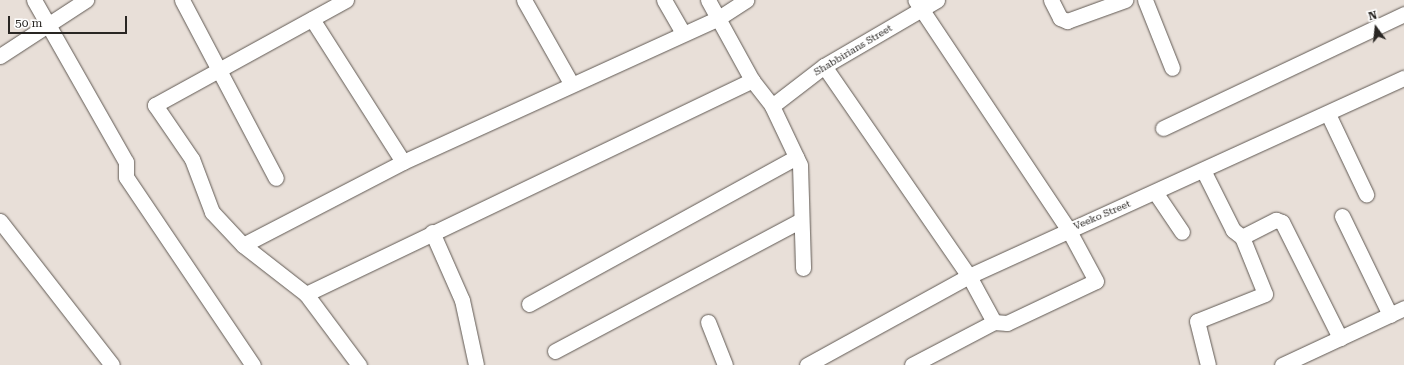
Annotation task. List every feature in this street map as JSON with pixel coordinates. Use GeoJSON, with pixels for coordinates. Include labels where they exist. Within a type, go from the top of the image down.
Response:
{"type":"FeatureCollection","features":[{"type":"Feature","properties":{"kind":"street"},"geometry":{"type":"LineString","coordinates":[[34,0],[126,162],[126,177],[253,365]]}},
{"type":"Feature","properties":{"kind":"street"},"geometry":{"type":"LineString","coordinates":[[0,56],[86,0]]}},
{"type":"Feature","properties":{"kind":"street"},"geometry":{"type":"LineString","coordinates":[[182,0],[220,68],[276,178]]}},
{"type":"Feature","properties":{"kind":"street"},"geometry":{"type":"LineString","coordinates":[[346,0],[155,105],[192,159],[212,212],[243,245],[306,294],[359,365]]}},
{"type":"Feature","properties":{"kind":"street"},"geometry":{"type":"LineString","coordinates":[[524,0],[571,83]]}},
{"type":"Feature","properties":{"kind":"street"},"geometry":{"type":"LineString","coordinates":[[664,0],[683,33]]}},
{"type":"Feature","properties":{"kind":"street"},"geometry":{"type":"LineString","coordinates":[[708,0],[717,19],[752,80],[772,106],[796,157],[802,184],[800,221],[803,268]]}},
{"type":"Feature","properties":{"kind":"street"},"geometry":{"type":"LineString","coordinates":[[243,245],[403,162],[571,83],[717,19],[746,0]]}},
{"type":"Feature","properties":{"kind":"street","name":"Shabbirians Street"},"geometry":{"type":"LineString","coordinates":[[772,106],[824,66],[918,5],[938,0]]}},
{"type":"Feature","properties":{"kind":"street"},"geometry":{"type":"LineString","coordinates":[[1051,0],[1060,18],[1067,21],[1124,0]]}},
{"type":"Feature","properties":{"kind":"street"},"geometry":{"type":"LineString","coordinates":[[1145,0],[1172,68]]}},
{"type":"Feature","properties":{"kind":"street"},"geometry":{"type":"LineString","coordinates":[[912,365],[994,322],[1007,323],[1096,281],[1068,229],[918,5]]}},
{"type":"Feature","properties":{"kind":"street"},"geometry":{"type":"LineString","coordinates":[[1163,128],[1404,14]]}},
{"type":"Feature","properties":{"kind":"street"},"geometry":{"type":"LineString","coordinates":[[312,19],[403,162]]}},
{"type":"Feature","properties":{"kind":"street"},"geometry":{"type":"LineString","coordinates":[[824,66],[969,276],[994,322]]}},
{"type":"Feature","properties":{"kind":"street","name":"Veeko Street"},"geometry":{"type":"LineString","coordinates":[[807,365],[969,276],[1068,229],[1204,172],[1404,78]]}},
{"type":"Feature","properties":{"kind":"street"},"geometry":{"type":"LineString","coordinates":[[306,294],[432,232],[752,80]]}},
{"type":"Feature","properties":{"kind":"street"},"geometry":{"type":"LineString","coordinates":[[1328,114],[1366,194]]}},
{"type":"Feature","properties":{"kind":"street"},"geometry":{"type":"LineString","coordinates":[[530,304],[796,157]]}},
{"type":"Feature","properties":{"kind":"street"},"geometry":{"type":"LineString","coordinates":[[1204,172],[1233,230],[1242,237],[1265,294],[1197,321],[1208,365]]}},
{"type":"Feature","properties":{"kind":"street"},"geometry":{"type":"LineString","coordinates":[[1155,192],[1182,232]]}},
{"type":"Feature","properties":{"kind":"street"},"geometry":{"type":"LineString","coordinates":[[1342,216],[1390,315]]}},
{"type":"Feature","properties":{"kind":"street"},"geometry":{"type":"LineString","coordinates":[[1242,237],[1276,220],[1282,222],[1340,338]]}},
{"type":"Feature","properties":{"kind":"street"},"geometry":{"type":"LineString","coordinates":[[0,221],[112,365]]}},
{"type":"Feature","properties":{"kind":"street"},"geometry":{"type":"LineString","coordinates":[[555,351],[800,221]]}},
{"type":"Feature","properties":{"kind":"street"},"geometry":{"type":"LineString","coordinates":[[432,232],[462,300],[476,365]]}},
{"type":"Feature","properties":{"kind":"street"},"geometry":{"type":"LineString","coordinates":[[1282,365],[1404,308]]}},
{"type":"Feature","properties":{"kind":"street"},"geometry":{"type":"LineString","coordinates":[[708,322],[725,365]]}}]}
